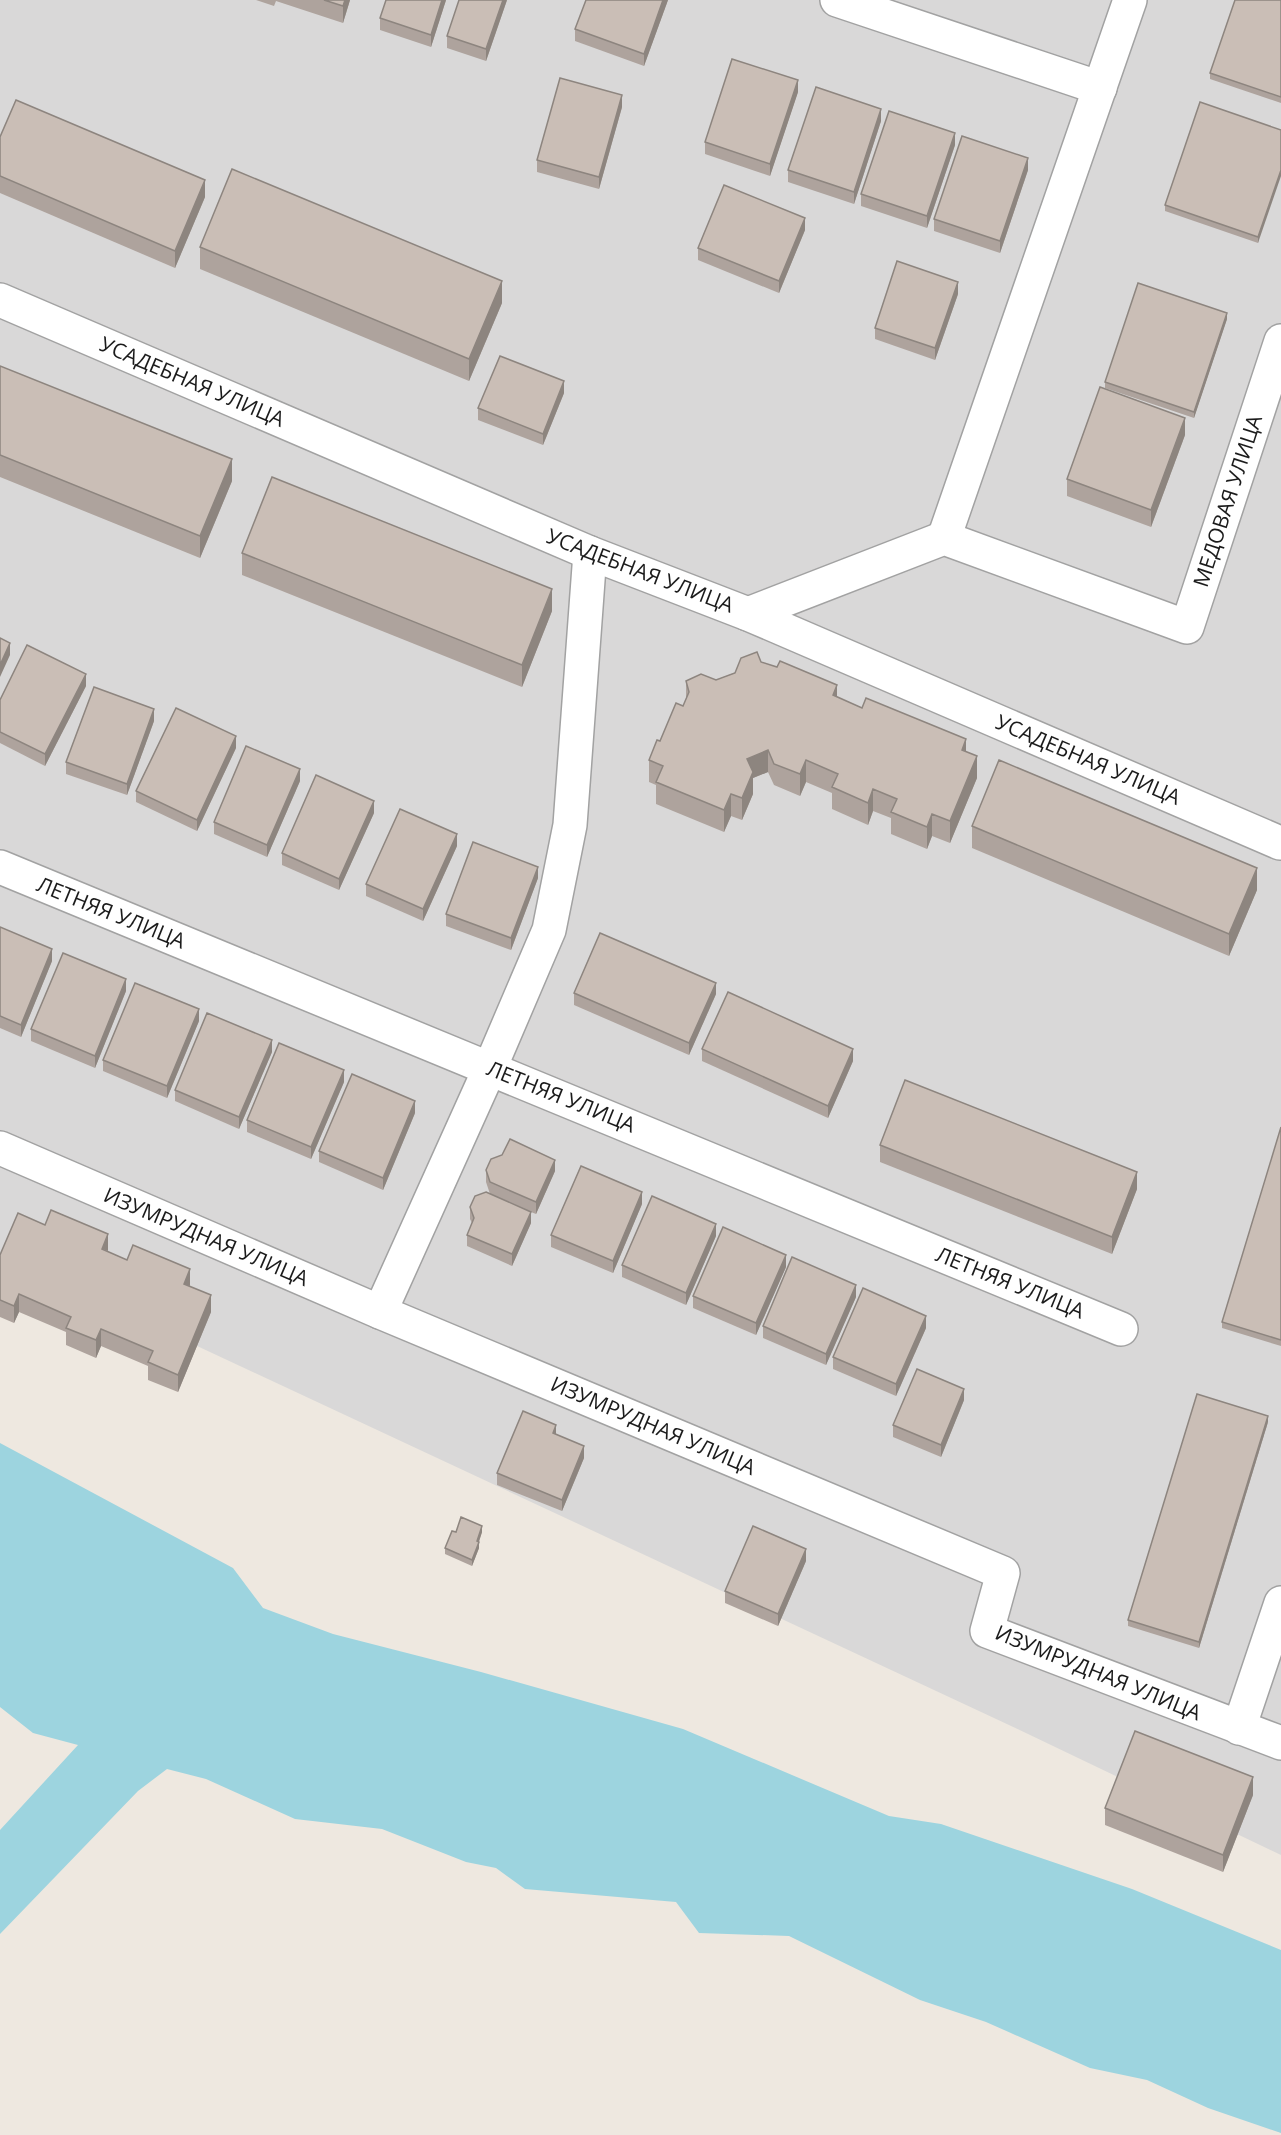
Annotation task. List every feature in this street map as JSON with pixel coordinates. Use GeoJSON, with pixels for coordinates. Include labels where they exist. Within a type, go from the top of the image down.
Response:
{"type":"FeatureCollection","features":[{"type":"Feature","properties":{"kind":"street"},"geometry":{"type":"LineString","coordinates":[[837,0],[1100,88]]}},
{"type":"Feature","properties":{"kind":"street"},"geometry":{"type":"LineString","coordinates":[[748,614],[944,538],[1130,0]]}},
{"type":"Feature","properties":{"kind":"street","name":"УСАДЕБНАЯ УЛИЦА"},"geometry":{"type":"LineString","coordinates":[[0,300],[590,553],[748,614],[1280,843]]}},
{"type":"Feature","properties":{"kind":"street","name":"МЕДОВАЯ УЛИЦА"},"geometry":{"type":"LineString","coordinates":[[944,538],[1187,627],[1281,341]]}},
{"type":"Feature","properties":{"kind":"street"},"geometry":{"type":"LineString","coordinates":[[380,1312],[490,1068],[549,930],[567,837],[590,553]]}},
{"type":"Feature","properties":{"kind":"street","name":"ЛЕТНЯЯ УЛИЦА"},"geometry":{"type":"LineString","coordinates":[[0,867],[1121,1329]]}},
{"type":"Feature","properties":{"kind":"street","name":"ИЗУМРУДНАЯ УЛИЦА"},"geometry":{"type":"LineString","coordinates":[[0,1148],[380,1312],[1003,1573],[987,1631],[1239,1728]]}},
{"type":"Feature","properties":{"kind":"street"},"geometry":{"type":"LineString","coordinates":[[1281,1603],[1239,1728],[1281,1743]]}},
{"type":"Feature","properties":{"kind":"shaded area"},"geometry":{"type":"Polygon","coordinates":[[[0,0],[1281,0],[1281,1855],[1009,1725],[0,1254],[0,0]]]}},
{"type":"Feature","properties":{"kind":"water"},"geometry":{"type":"Polygon","coordinates":[[[0,1443],[233,1568],[263,1608],[333,1634],[481,1672],[683,1729],[889,1816],[941,1824],[1132,1889],[1281,1950],[1281,2133],[1208,2108],[1147,2080],[1090,2068],[986,2022],[920,2000],[789,1936],[699,1933],[676,1902],[525,1889],[496,1868],[466,1862],[382,1829],[295,1819],[206,1779],[167,1769],[138,1791],[0,1934],[0,1830],[78,1745],[33,1733],[0,1707],[0,1443]]]}},
{"type":"Feature","properties":{"kind":"building"},"geometry":{"type":"Polygon","coordinates":[[[324,0],[345,0],[343,6],[324,0]]]}},
{"type":"Feature","properties":{"kind":"building"},"geometry":{"type":"Polygon","coordinates":[[[386,0],[442,0],[431,35],[380,18],[386,0]]]}},
{"type":"Feature","properties":{"kind":"building"},"geometry":{"type":"Polygon","coordinates":[[[459,0],[503,0],[486,49],[447,36],[459,0]]]}},
{"type":"Feature","properties":{"kind":"building"},"geometry":{"type":"Polygon","coordinates":[[[586,0],[663,0],[644,54],[575,29],[586,0]]]}},
{"type":"Feature","properties":{"kind":"building"},"geometry":{"type":"Polygon","coordinates":[[[1235,0],[1281,0],[1281,97],[1210,73],[1235,0]]]}},
{"type":"Feature","properties":{"kind":"building"},"geometry":{"type":"Polygon","coordinates":[[[732,59],[798,80],[770,164],[705,142],[732,59]]]}},
{"type":"Feature","properties":{"kind":"building"},"geometry":{"type":"Polygon","coordinates":[[[560,78],[622,95],[599,177],[537,160],[560,78]]]}},
{"type":"Feature","properties":{"kind":"building"},"geometry":{"type":"Polygon","coordinates":[[[816,87],[881,109],[854,192],[788,170],[816,87]]]}},
{"type":"Feature","properties":{"kind":"building"},"geometry":{"type":"Polygon","coordinates":[[[16,100],[205,180],[175,251],[0,176],[0,137],[16,100]]]}},
{"type":"Feature","properties":{"kind":"building"},"geometry":{"type":"Polygon","coordinates":[[[1200,102],[1281,130],[1281,170],[1258,237],[1165,205],[1200,102]]]}},
{"type":"Feature","properties":{"kind":"building"},"geometry":{"type":"Polygon","coordinates":[[[889,111],[955,133],[927,216],[861,194],[889,111]]]}},
{"type":"Feature","properties":{"kind":"building"},"geometry":{"type":"Polygon","coordinates":[[[962,136],[1028,158],[1000,241],[934,219],[962,136]]]}},
{"type":"Feature","properties":{"kind":"building"},"geometry":{"type":"Polygon","coordinates":[[[232,169],[502,281],[469,359],[200,247],[232,169]]]}},
{"type":"Feature","properties":{"kind":"building"},"geometry":{"type":"Polygon","coordinates":[[[724,185],[805,218],[779,281],[698,248],[724,185]]]}},
{"type":"Feature","properties":{"kind":"building"},"geometry":{"type":"Polygon","coordinates":[[[897,261],[958,282],[935,348],[875,328],[897,261]]]}},
{"type":"Feature","properties":{"kind":"building"},"geometry":{"type":"Polygon","coordinates":[[[1138,283],[1227,313],[1194,412],[1105,382],[1138,283]]]}},
{"type":"Feature","properties":{"kind":"building"},"geometry":{"type":"Polygon","coordinates":[[[500,356],[564,381],[543,434],[478,408],[500,356]]]}},
{"type":"Feature","properties":{"kind":"building"},"geometry":{"type":"Polygon","coordinates":[[[0,366],[232,459],[200,536],[0,455],[0,366]]]}},
{"type":"Feature","properties":{"kind":"building"},"geometry":{"type":"Polygon","coordinates":[[[1100,387],[1185,418],[1151,510],[1067,479],[1100,387]]]}},
{"type":"Feature","properties":{"kind":"building"},"geometry":{"type":"Polygon","coordinates":[[[272,477],[552,589],[522,665],[242,553],[272,477]]]}},
{"type":"Feature","properties":{"kind":"building"},"geometry":{"type":"Polygon","coordinates":[[[0,638],[10,643],[0,665],[0,638]]]}},
{"type":"Feature","properties":{"kind":"building"},"geometry":{"type":"Polygon","coordinates":[[[27,645],[86,674],[45,754],[0,732],[0,700],[27,645]]]}},
{"type":"Feature","properties":{"kind":"building"},"geometry":{"type":"Polygon","coordinates":[[[757,652],[761,662],[777,667],[780,661],[837,685],[833,695],[862,708],[866,698],[966,739],[962,750],[977,756],[950,821],[932,814],[927,827],[891,812],[897,799],[873,789],[868,803],[832,787],[838,774],[806,760],[800,774],[774,764],[768,750],[747,759],[753,772],[742,798],[731,794],[724,810],[656,782],[663,766],[649,760],[657,740],[660,741],[676,703],[683,706],[689,692],[686,681],[701,674],[716,680],[735,673],[741,658],[757,652]]]}},
{"type":"Feature","properties":{"kind":"building"},"geometry":{"type":"Polygon","coordinates":[[[94,687],[154,709],[127,784],[66,762],[94,687]]]}},
{"type":"Feature","properties":{"kind":"building"},"geometry":{"type":"Polygon","coordinates":[[[176,708],[236,736],[197,820],[136,791],[176,708]]]}},
{"type":"Feature","properties":{"kind":"building"},"geometry":{"type":"Polygon","coordinates":[[[246,746],[300,769],[267,845],[214,822],[246,746]]]}},
{"type":"Feature","properties":{"kind":"building"},"geometry":{"type":"Polygon","coordinates":[[[999,760],[1257,868],[1229,934],[972,826],[999,760]]]}},
{"type":"Feature","properties":{"kind":"building"},"geometry":{"type":"Polygon","coordinates":[[[316,775],[374,801],[339,879],[282,853],[316,775]]]}},
{"type":"Feature","properties":{"kind":"building"},"geometry":{"type":"Polygon","coordinates":[[[400,809],[457,834],[423,909],[366,884],[400,809]]]}},
{"type":"Feature","properties":{"kind":"building"},"geometry":{"type":"Polygon","coordinates":[[[473,842],[538,867],[511,938],[446,914],[473,842]]]}},
{"type":"Feature","properties":{"kind":"building"},"geometry":{"type":"Polygon","coordinates":[[[0,927],[52,949],[21,1025],[0,1016],[0,927]]]}},
{"type":"Feature","properties":{"kind":"building"},"geometry":{"type":"Polygon","coordinates":[[[600,933],[716,983],[689,1043],[574,993],[600,933]]]}},
{"type":"Feature","properties":{"kind":"building"},"geometry":{"type":"Polygon","coordinates":[[[63,953],[126,979],[95,1056],[31,1029],[63,953]]]}},
{"type":"Feature","properties":{"kind":"building"},"geometry":{"type":"Polygon","coordinates":[[[135,983],[199,1009],[167,1086],[103,1060],[135,983]]]}},
{"type":"Feature","properties":{"kind":"building"},"geometry":{"type":"Polygon","coordinates":[[[728,992],[853,1049],[828,1106],[702,1049],[728,992]]]}},
{"type":"Feature","properties":{"kind":"building"},"geometry":{"type":"Polygon","coordinates":[[[207,1013],[272,1040],[239,1117],[175,1090],[207,1013]]]}},
{"type":"Feature","properties":{"kind":"building"},"geometry":{"type":"Polygon","coordinates":[[[279,1043],[344,1070],[311,1147],[247,1120],[279,1043]]]}},
{"type":"Feature","properties":{"kind":"building"},"geometry":{"type":"Polygon","coordinates":[[[352,1074],[415,1101],[383,1178],[319,1151],[352,1074]]]}},
{"type":"Feature","properties":{"kind":"building"},"geometry":{"type":"Polygon","coordinates":[[[905,1080],[1137,1172],[1112,1237],[880,1145],[905,1080]]]}},
{"type":"Feature","properties":{"kind":"building"},"geometry":{"type":"Polygon","coordinates":[[[1281,1127],[1281,1340],[1222,1322],[1281,1127]]]}},
{"type":"Feature","properties":{"kind":"building"},"geometry":{"type":"Polygon","coordinates":[[[510,1139],[555,1160],[536,1202],[490,1182],[486,1170],[491,1159],[502,1155],[510,1139]]]}},
{"type":"Feature","properties":{"kind":"building"},"geometry":{"type":"Polygon","coordinates":[[[581,1166],[642,1192],[613,1261],[551,1235],[581,1166]]]}},
{"type":"Feature","properties":{"kind":"building"},"geometry":{"type":"Polygon","coordinates":[[[486,1192],[531,1212],[512,1254],[467,1235],[474,1218],[470,1207],[475,1196],[486,1192]]]}},
{"type":"Feature","properties":{"kind":"building"},"geometry":{"type":"Polygon","coordinates":[[[652,1196],[716,1224],[686,1293],[622,1265],[652,1196]]]}},
{"type":"Feature","properties":{"kind":"building"},"geometry":{"type":"Polygon","coordinates":[[[51,1210],[108,1234],[102,1249],[127,1260],[133,1245],[190,1269],[184,1284],[211,1295],[178,1375],[148,1362],[153,1351],[101,1329],[96,1340],[66,1328],[71,1317],[19,1294],[14,1306],[0,1300],[0,1255],[18,1213],[45,1225],[51,1210]]]}},
{"type":"Feature","properties":{"kind":"building"},"geometry":{"type":"Polygon","coordinates":[[[723,1227],[786,1255],[756,1323],[693,1296],[723,1227]]]}},
{"type":"Feature","properties":{"kind":"building"},"geometry":{"type":"Polygon","coordinates":[[[792,1257],[856,1285],[826,1354],[763,1326],[792,1257]]]}},
{"type":"Feature","properties":{"kind":"building"},"geometry":{"type":"Polygon","coordinates":[[[863,1288],[926,1316],[896,1384],[833,1357],[863,1288]]]}},
{"type":"Feature","properties":{"kind":"building"},"geometry":{"type":"Polygon","coordinates":[[[917,1369],[964,1389],[941,1445],[893,1425],[917,1369]]]}},
{"type":"Feature","properties":{"kind":"building"},"geometry":{"type":"Polygon","coordinates":[[[1197,1394],[1268,1416],[1199,1642],[1128,1620],[1197,1394]]]}},
{"type":"Feature","properties":{"kind":"building"},"geometry":{"type":"Polygon","coordinates":[[[523,1411],[556,1425],[553,1433],[584,1446],[562,1500],[497,1473],[523,1411]]]}},
{"type":"Feature","properties":{"kind":"building"},"geometry":{"type":"Polygon","coordinates":[[[461,1517],[482,1526],[472,1560],[445,1548],[452,1531],[456,1532],[461,1517]]]}},
{"type":"Feature","properties":{"kind":"building"},"geometry":{"type":"Polygon","coordinates":[[[753,1526],[806,1549],[778,1614],[725,1591],[753,1526]]]}},
{"type":"Feature","properties":{"kind":"building"},"geometry":{"type":"Polygon","coordinates":[[[1135,1731],[1253,1777],[1223,1855],[1105,1808],[1135,1731]]]}}]}
